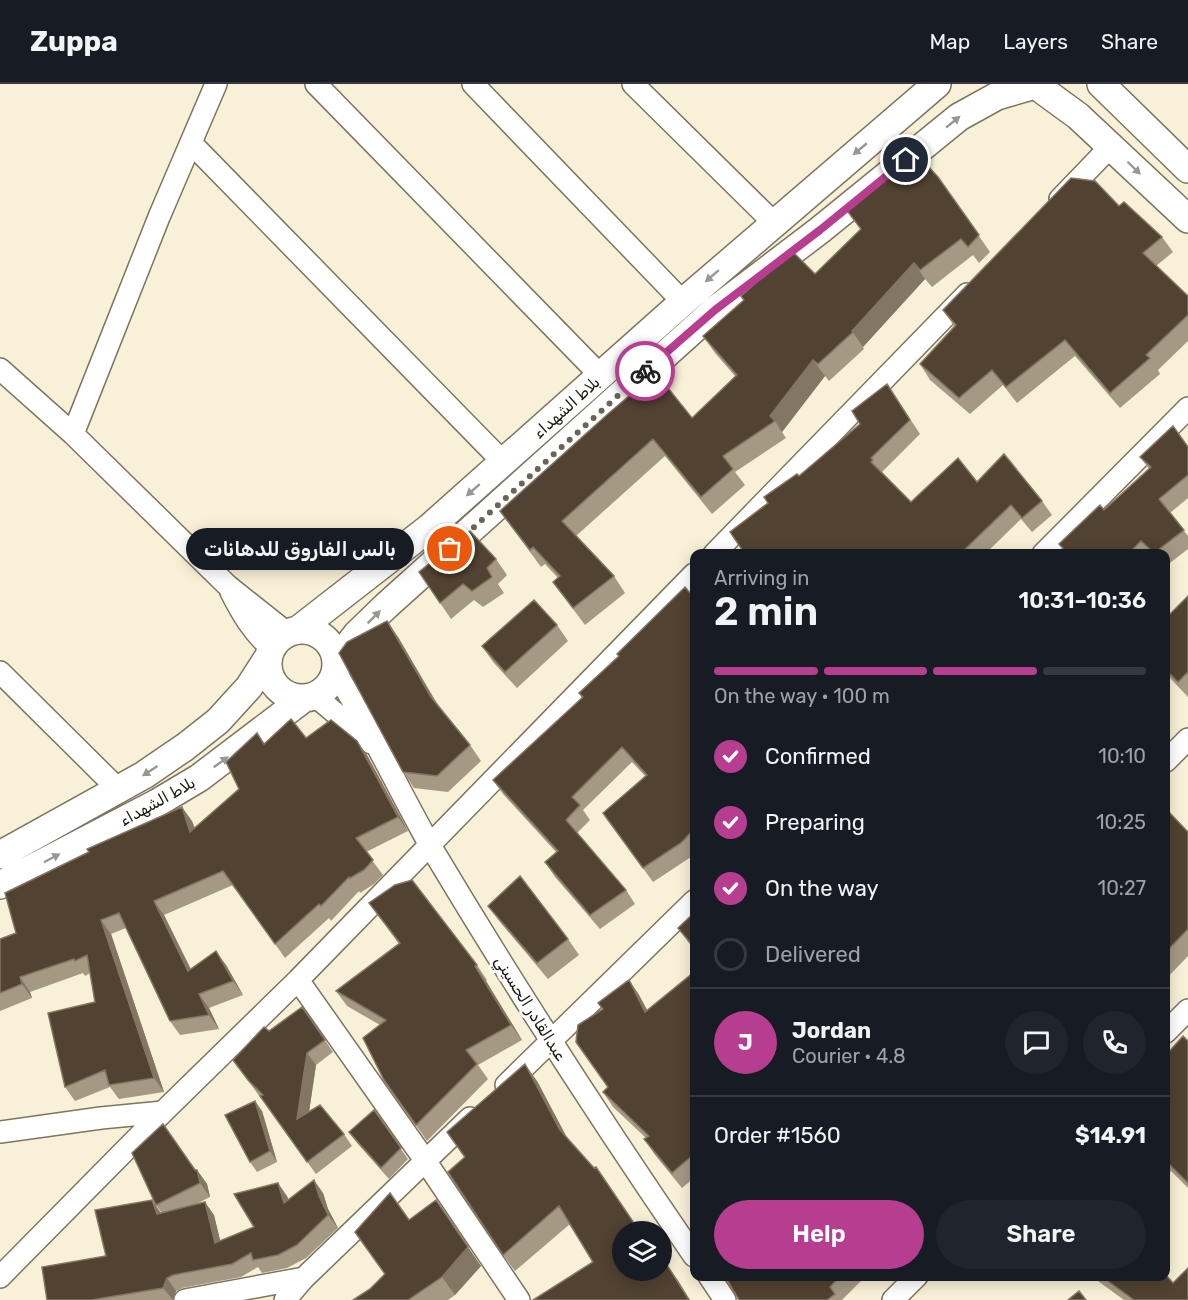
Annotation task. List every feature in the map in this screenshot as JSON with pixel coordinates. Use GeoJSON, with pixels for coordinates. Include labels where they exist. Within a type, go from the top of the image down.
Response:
{"type":"FeatureCollection","features":[{"type":"Feature","properties":{"kind":"main road","name":"بلاط الشهداء"},"geometry":{"type":"LineString","coordinates":[[0,855],[144,775],[218,721],[249,687],[281,642],[429,528],[683,302],[937,84]]}},
{"type":"Feature","properties":{"kind":"main road","name":"بلاط الشهداء"},"geometry":{"type":"LineString","coordinates":[[336,666],[357,634],[386,606],[682,338],[724,303],[820,230],[959,117],[980,93],[1012,91],[1038,86]]}},
{"type":"Feature","properties":{"kind":"main road"},"geometry":{"type":"LineString","coordinates":[[1038,86],[1078,116],[1188,219]]}},
{"type":"Feature","properties":{"kind":"main road"},"geometry":{"type":"LineString","coordinates":[[1078,116],[1084,101],[1104,86],[1188,169]]}},
{"type":"Feature","properties":{"kind":"main road"},"geometry":{"type":"LineString","coordinates":[[309,630],[319,634],[327,641],[333,650],[336,666],[332,682],[325,690],[309,698],[291,697],[280,692],[267,671],[281,642],[309,630]]}},
{"type":"Feature","properties":{"kind":"main road","name":"بلاط الشهداء"},"geometry":{"type":"LineString","coordinates":[[0,885],[157,803],[199,778],[309,698]]}},
{"type":"Feature","properties":{"kind":"street"},"geometry":{"type":"LineString","coordinates":[[73,434],[135,277],[216,84]]}},
{"type":"Feature","properties":{"kind":"street"},"geometry":{"type":"LineString","coordinates":[[316,84],[601,376]]}},
{"type":"Feature","properties":{"kind":"street"},"geometry":{"type":"LineString","coordinates":[[473,84],[683,302]]}},
{"type":"Feature","properties":{"kind":"street"},"geometry":{"type":"LineString","coordinates":[[633,84],[774,223]]}},
{"type":"Feature","properties":{"kind":"street"},"geometry":{"type":"LineString","coordinates":[[190,143],[504,463]]}},
{"type":"Feature","properties":{"kind":"street"},"geometry":{"type":"LineString","coordinates":[[1045,214],[1111,146]]}},
{"type":"Feature","properties":{"kind":"street"},"geometry":{"type":"LineString","coordinates":[[719,549],[979,282]]}},
{"type":"Feature","properties":{"kind":"street"},"geometry":{"type":"LineString","coordinates":[[0,369],[73,434],[228,586],[281,642]]}},
{"type":"Feature","properties":{"kind":"street"},"geometry":{"type":"LineString","coordinates":[[1048,549],[1188,408]]}},
{"type":"Feature","properties":{"kind":"street"},"geometry":{"type":"LineString","coordinates":[[0,1277],[163,1112],[298,980],[690,578]]}},
{"type":"Feature","properties":{"kind":"street","name":"عبدالقادر الحسيني"},"geometry":{"type":"LineString","coordinates":[[336,666],[430,845],[551,1043],[688,1231]]}},
{"type":"Feature","properties":{"kind":"street"},"geometry":{"type":"LineString","coordinates":[[0,672],[118,789]]}},
{"type":"Feature","properties":{"kind":"street","name":"عبدالقادر الحسيني"},"geometry":{"type":"LineString","coordinates":[[309,698],[380,751]]}},
{"type":"Feature","properties":{"kind":"street"},"geometry":{"type":"LineString","coordinates":[[1170,757],[1188,739]]}},
{"type":"Feature","properties":{"kind":"street"},"geometry":{"type":"LineString","coordinates":[[285,1300],[304,1278],[551,1043],[690,905]]}},
{"type":"Feature","properties":{"kind":"street"},"geometry":{"type":"LineString","coordinates":[[298,980],[519,1300]]}},
{"type":"Feature","properties":{"kind":"street"},"geometry":{"type":"LineString","coordinates":[[1170,1028],[1188,1010]]}},
{"type":"Feature","properties":{"kind":"street"},"geometry":{"type":"LineString","coordinates":[[0,1132],[163,1112]]}},
{"type":"Feature","properties":{"kind":"street"},"geometry":{"type":"LineString","coordinates":[[185,1300],[304,1278]]}},
{"type":"Feature","properties":{"kind":"street"},"geometry":{"type":"LineString","coordinates":[[712,1281],[725,1300]]}},
{"type":"Feature","properties":{"kind":"street"},"geometry":{"type":"LineString","coordinates":[[893,1300],[912,1281]]}},
{"type":"Feature","properties":{"kind":"building"},"geometry":{"type":"Polygon","coordinates":[[[915,152],[938,177],[979,235],[968,247],[961,239],[920,270],[914,263],[853,332],[818,364],[813,360],[770,416],[775,421],[723,456],[733,469],[701,497],[653,439],[562,521],[614,576],[573,608],[553,582],[560,576],[533,547],[530,550],[500,511],[656,373],[692,418],[737,375],[703,336],[744,300],[741,296],[792,251],[815,274],[861,229],[845,208],[915,152]]]}},
{"type":"Feature","properties":{"kind":"building"},"geometry":{"type":"Polygon","coordinates":[[[1071,178],[1095,181],[1119,206],[1124,202],[1162,237],[1143,253],[1188,296],[1188,315],[1146,355],[1150,358],[1110,393],[1065,340],[1006,387],[992,370],[959,398],[920,364],[956,325],[943,310],[1071,178]]]}},
{"type":"Feature","properties":{"kind":"building"},"geometry":{"type":"Polygon","coordinates":[[[887,384],[910,420],[871,458],[873,460],[871,462],[911,502],[958,458],[977,482],[1004,454],[1042,501],[1022,518],[1011,505],[965,549],[742,549],[730,532],[768,503],[764,497],[797,474],[799,476],[860,424],[852,411],[887,384]]]}},
{"type":"Feature","properties":{"kind":"building"},"geometry":{"type":"Polygon","coordinates":[[[1173,426],[1188,447],[1188,475],[1159,499],[1184,530],[1159,549],[1150,549],[1141,541],[1133,549],[1062,549],[1059,544],[1100,505],[1104,510],[1151,467],[1140,457],[1173,426]]]}},
{"type":"Feature","properties":{"kind":"building"},"geometry":{"type":"Polygon","coordinates":[[[470,531],[496,559],[487,568],[492,577],[472,591],[463,584],[440,603],[419,572],[470,531]]]}},
{"type":"Feature","properties":{"kind":"building"},"geometry":{"type":"Polygon","coordinates":[[[685,587],[690,593],[690,833],[681,843],[643,868],[603,813],[647,775],[622,747],[572,797],[580,805],[566,820],[626,890],[590,915],[545,862],[558,851],[493,780],[583,697],[579,693],[619,656],[617,654],[685,587]]]}},
{"type":"Feature","properties":{"kind":"building"},"geometry":{"type":"Polygon","coordinates":[[[1188,596],[1188,672],[1178,682],[1170,674],[1170,614],[1188,596]]]}},
{"type":"Feature","properties":{"kind":"building"},"geometry":{"type":"Polygon","coordinates":[[[534,600],[557,625],[505,672],[482,646],[534,600]]]}},
{"type":"Feature","properties":{"kind":"building"},"geometry":{"type":"Polygon","coordinates":[[[387,621],[431,697],[470,745],[437,776],[403,772],[339,653],[347,642],[387,621]]]}},
{"type":"Feature","properties":{"kind":"building"},"geometry":{"type":"Polygon","coordinates":[[[291,719],[306,738],[331,720],[357,741],[398,817],[356,838],[373,860],[364,870],[349,877],[321,906],[319,904],[275,944],[223,871],[154,901],[188,971],[216,951],[233,981],[199,994],[209,1015],[170,1021],[119,913],[101,920],[154,1078],[109,1085],[105,1070],[65,1087],[48,1013],[95,1002],[87,955],[75,961],[74,959],[20,977],[22,984],[0,993],[0,939],[16,933],[5,893],[89,852],[87,849],[182,807],[190,832],[239,789],[226,762],[257,733],[264,744],[291,719]]]}},
{"type":"Feature","properties":{"kind":"building"},"geometry":{"type":"Polygon","coordinates":[[[1170,813],[1188,832],[1188,929],[1170,948],[1170,813]]]}},
{"type":"Feature","properties":{"kind":"building"},"geometry":{"type":"Polygon","coordinates":[[[520,876],[568,939],[537,963],[488,906],[520,876]]]}},
{"type":"Feature","properties":{"kind":"building"},"geometry":{"type":"Polygon","coordinates":[[[412,880],[477,965],[475,966],[511,1025],[466,1050],[477,1064],[416,1125],[384,1080],[363,1038],[386,1020],[336,991],[400,943],[369,903],[395,885],[412,880]]]}},
{"type":"Feature","properties":{"kind":"building"},"geometry":{"type":"Polygon","coordinates":[[[690,917],[690,942],[678,928],[690,917]]]}},
{"type":"Feature","properties":{"kind":"building"},"geometry":{"type":"Polygon","coordinates":[[[690,975],[690,1157],[672,1173],[644,1139],[649,1136],[603,1092],[608,1087],[576,1042],[578,1025],[603,1009],[598,1003],[629,980],[645,1012],[690,975]]]}},
{"type":"Feature","properties":{"kind":"building"},"geometry":{"type":"Polygon","coordinates":[[[302,1007],[325,1040],[307,1053],[297,1119],[320,1105],[344,1134],[307,1162],[260,1096],[263,1095],[233,1060],[264,1027],[269,1031],[302,1007]]]}},
{"type":"Feature","properties":{"kind":"building"},"geometry":{"type":"Polygon","coordinates":[[[1183,1036],[1188,1041],[1188,1183],[1170,1165],[1170,1051],[1183,1036]]]}},
{"type":"Feature","properties":{"kind":"building"},"geometry":{"type":"Polygon","coordinates":[[[525,1064],[560,1130],[594,1168],[596,1167],[633,1221],[612,1221],[612,1281],[672,1281],[672,1273],[689,1300],[533,1300],[593,1262],[559,1206],[503,1255],[448,1172],[465,1157],[447,1132],[525,1064]]]}},
{"type":"Feature","properties":{"kind":"building"},"geometry":{"type":"Polygon","coordinates":[[[255,1101],[270,1151],[250,1162],[225,1115],[255,1101]]]}},
{"type":"Feature","properties":{"kind":"building"},"geometry":{"type":"Polygon","coordinates":[[[374,1110],[401,1148],[381,1168],[349,1132],[374,1110]]]}},
{"type":"Feature","properties":{"kind":"building"},"geometry":{"type":"Polygon","coordinates":[[[163,1124],[197,1170],[200,1183],[156,1205],[132,1153],[163,1124]]]}},
{"type":"Feature","properties":{"kind":"building"},"geometry":{"type":"Polygon","coordinates":[[[314,1180],[328,1215],[297,1245],[278,1255],[253,1260],[251,1253],[232,1264],[173,1275],[167,1278],[163,1288],[91,1300],[47,1300],[42,1267],[106,1256],[95,1210],[152,1200],[157,1214],[205,1202],[215,1243],[254,1227],[234,1194],[278,1183],[284,1203],[314,1180]]]}},
{"type":"Feature","properties":{"kind":"building"},"geometry":{"type":"Polygon","coordinates":[[[390,1193],[409,1220],[436,1200],[468,1247],[442,1277],[408,1300],[353,1300],[370,1289],[385,1274],[355,1232],[390,1193]]]}},
{"type":"Feature","properties":{"kind":"building"},"geometry":{"type":"Polygon","coordinates":[[[1188,1268],[1188,1300],[1134,1300],[1108,1281],[1170,1280],[1173,1283],[1188,1268]]]}},
{"type":"Feature","properties":{"kind":"building"},"geometry":{"type":"Polygon","coordinates":[[[728,1281],[835,1281],[830,1287],[835,1294],[827,1300],[739,1300],[728,1281]]]}},
{"type":"Feature","properties":{"kind":"building"},"geometry":{"type":"Polygon","coordinates":[[[1079,1291],[1086,1300],[1068,1300],[1079,1291]]]}},
{"type":"Feature","properties":{"kind":"way so far"},"geometry":{"type":"LineString","coordinates":[[450,549],[645,371]]}},
{"type":"Feature","properties":{"kind":"place","name":"بالس الفاروق للدهانات"},"geometry":{"type":"Point","coordinates":[450,549]}},
{"type":"Feature","properties":{"kind":"route"},"geometry":{"type":"LineString","coordinates":[[645,371],[715,310],[820,230],[906,160]]}}]}
